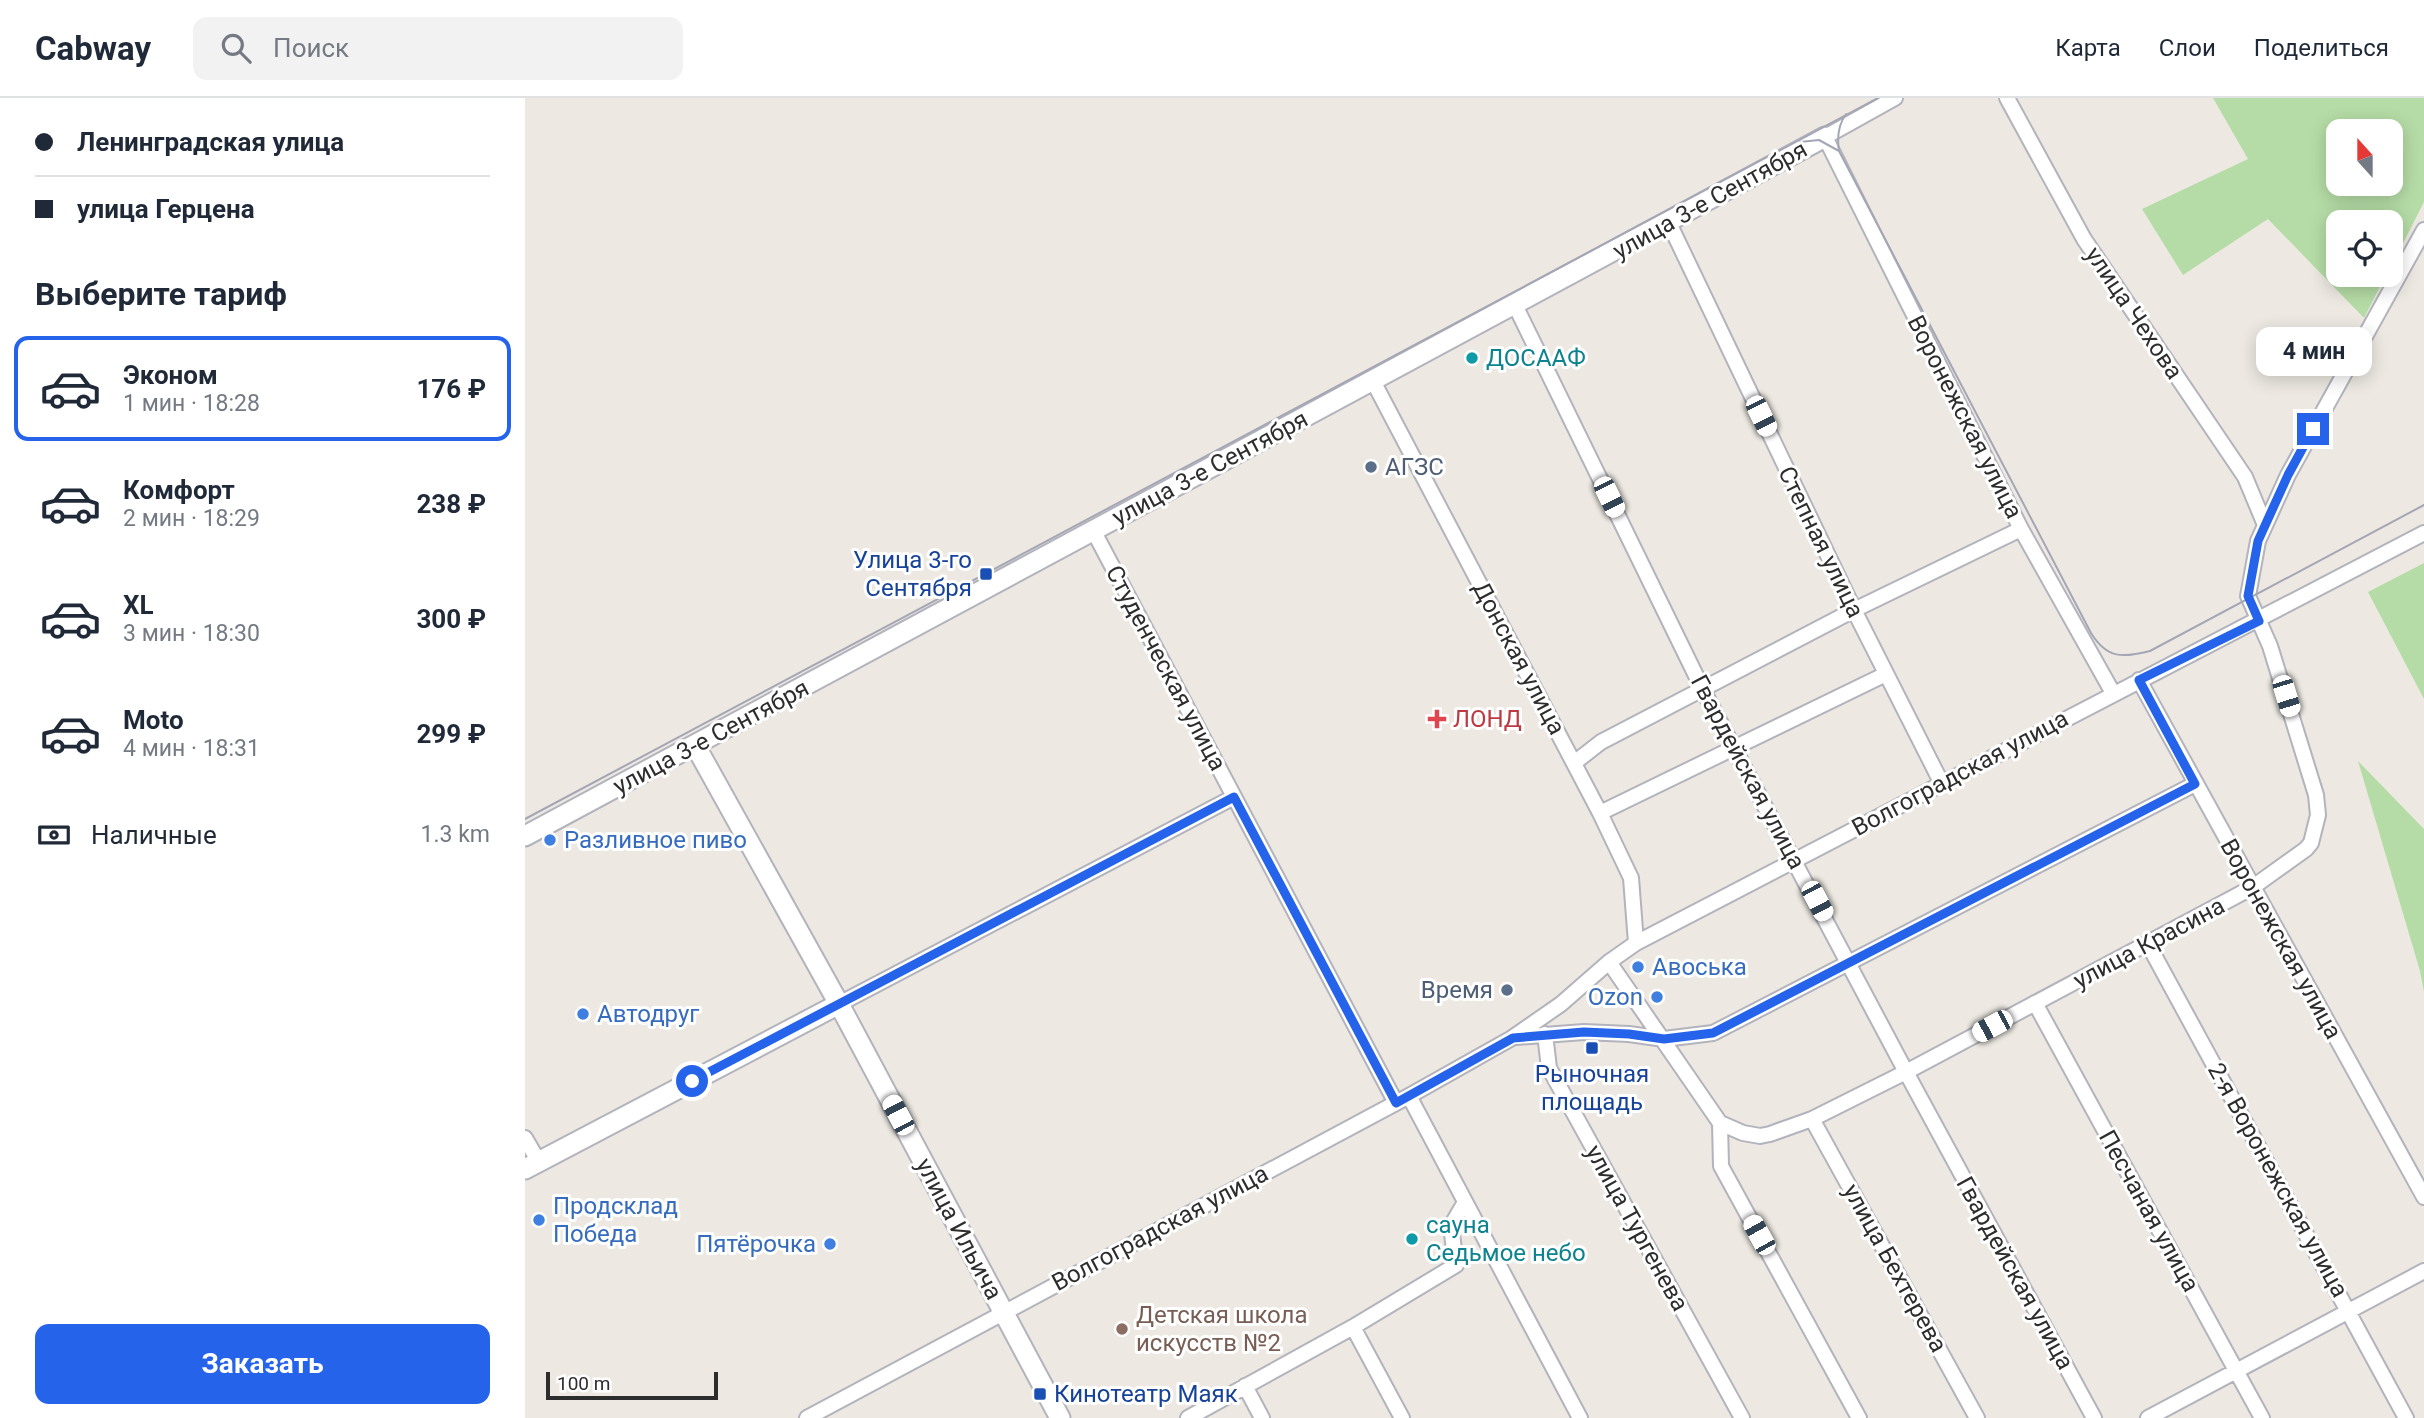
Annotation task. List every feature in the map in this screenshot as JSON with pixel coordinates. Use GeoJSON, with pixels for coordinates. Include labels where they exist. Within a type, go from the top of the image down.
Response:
{"type":"FeatureCollection","features":[{"type":"Feature","properties":{"kind":"street","name":"улица 3-е Сентября"},"geometry":{"type":"LineString","coordinates":[[525,836],[1669,223],[1895,98]]}},
{"type":"Feature","properties":{"kind":"street","name":"улица Чехова"},"geometry":{"type":"LineString","coordinates":[[2007,98],[2084,239],[2245,477],[2265,525]]}},
{"type":"Feature","properties":{"kind":"street","name":"Воронежская улица"},"geometry":{"type":"LineString","coordinates":[[1825,137],[2021,529],[2113,693]]}},
{"type":"Feature","properties":{"kind":"street","name":"Степная улица"},"geometry":{"type":"LineString","coordinates":[[1669,223],[1854,610],[1942,784]]}},
{"type":"Feature","properties":{"kind":"street","name":"улица Красина"},"geometry":{"type":"LineString","coordinates":[[1720,1123],[1743,1133],[1760,1136],[1812,1119],[1906,1072],[2253,887],[2306,849],[2314,836],[2318,816],[2316,795],[2270,646],[2248,596],[2258,541],[2288,475],[2424,230]]}},
{"type":"Feature","properties":{"kind":"street","name":"Гвардейская улица"},"geometry":{"type":"LineString","coordinates":[[1515,305],[1703,690],[2094,1418]]}},
{"type":"Feature","properties":{"kind":"street","name":"Донская улица"},"geometry":{"type":"LineString","coordinates":[[1373,381],[1601,813],[1631,878],[1636,943]]}},
{"type":"Feature","properties":{"kind":"street"},"geometry":{"type":"LineString","coordinates":[[1574,763],[1601,743],[1854,610],[2021,529]]}},
{"type":"Feature","properties":{"kind":"street","name":"Студенческая улица"},"geometry":{"type":"LineString","coordinates":[[1093,530],[1234,797],[1402,1100],[1465,1202],[1580,1418]]}},
{"type":"Feature","properties":{"kind":"street","name":"Волгоградская улица"},"geometry":{"type":"LineString","coordinates":[[807,1418],[1513,1038],[1561,1004],[1609,962],[1636,943],[2424,533]]}},
{"type":"Feature","properties":{"kind":"street"},"geometry":{"type":"LineString","coordinates":[[1601,813],[1886,674]]}},
{"type":"Feature","properties":{"kind":"street","name":"Воронежская улица"},"geometry":{"type":"LineString","coordinates":[[2139,680],[2424,1197]]}},
{"type":"Feature","properties":{"kind":"street","name":"улица Ильича"},"geometry":{"type":"LineString","coordinates":[[695,745],[839,1004],[1060,1418]]}},
{"type":"Feature","properties":{"kind":"street","name":"Волгоградская улица"},"geometry":{"type":"LineString","coordinates":[[1513,1038],[1606,1032],[1664,1039],[1713,1033],[2195,784]]}},
{"type":"Feature","properties":{"kind":"street"},"geometry":{"type":"LineString","coordinates":[[525,1138],[532,1166],[1234,797]]}},
{"type":"Feature","properties":{"kind":"street","name":"2-я Воронежская улица"},"geometry":{"type":"LineString","coordinates":[[2148,944],[2406,1418]]}},
{"type":"Feature","properties":{"kind":"street"},"geometry":{"type":"LineString","coordinates":[[1609,962],[1720,1123],[1721,1166],[1859,1418]]}},
{"type":"Feature","properties":{"kind":"street","name":"Песчаная улица"},"geometry":{"type":"LineString","coordinates":[[2035,1003],[2262,1418]]}},
{"type":"Feature","properties":{"kind":"street","name":"улица Тургенева"},"geometry":{"type":"LineString","coordinates":[[1545,1034],[1549,1068],[1742,1418]]}},
{"type":"Feature","properties":{"kind":"street","name":"улица Бехтерева"},"geometry":{"type":"LineString","coordinates":[[1812,1119],[1977,1418]]}},
{"type":"Feature","properties":{"kind":"street"},"geometry":{"type":"LineString","coordinates":[[1188,1418],[1353,1327],[1456,1265],[1451,1226],[1465,1202]]}},
{"type":"Feature","properties":{"kind":"street"},"geometry":{"type":"LineString","coordinates":[[2148,1418],[2424,1270]]}},
{"type":"Feature","properties":{"kind":"street"},"geometry":{"type":"LineString","coordinates":[[1353,1327],[1402,1418]]}},
{"type":"Feature","properties":{"kind":"street"},"geometry":{"type":"LineString","coordinates":[[1245,1386],[1262,1418]]}},
{"type":"Feature","properties":{"kind":"green space"},"geometry":{"type":"Polygon","coordinates":[[[2213,98],[2424,98],[2424,202],[2403,243],[2403,210],[2326,210],[2326,279],[2268,219],[2183,275],[2142,209],[2248,159],[2213,98]]]}},
{"type":"Feature","properties":{"kind":"green space"},"geometry":{"type":"Polygon","coordinates":[[[2334,287],[2380,287],[2364,318],[2334,287]]]}},
{"type":"Feature","properties":{"kind":"green space"},"geometry":{"type":"Polygon","coordinates":[[[2424,563],[2424,699],[2368,592],[2424,563]]]}},
{"type":"Feature","properties":{"kind":"green space"},"geometry":{"type":"Polygon","coordinates":[[[2358,761],[2424,829],[2424,992],[2420,971],[2358,761]]]}},
{"type":"Feature","properties":{"kind":"tram line"},"geometry":{"type":"LineString","coordinates":[[525,819],[1878,98]]}},
{"type":"Feature","properties":{"kind":"tram line"},"geometry":{"type":"LineString","coordinates":[[1846,114],[1839,132],[1839,151],[2091,633],[2103,648],[2124,655],[2150,651],[2424,505]]}},
{"type":"Feature","properties":{"kind":"tram line"},"geometry":{"type":"LineString","coordinates":[[1800,142],[1819,140],[1839,151]]}},
{"type":"Feature","properties":{"kind":"place","name":"ДОСААФ"},"geometry":{"type":"Point","coordinates":[1472,358]}},
{"type":"Feature","properties":{"kind":"place","name":"АГЗС"},"geometry":{"type":"Point","coordinates":[1371,467]}},
{"type":"Feature","properties":{"kind":"place","name":"Улица 3-го Сентября"},"geometry":{"type":"Point","coordinates":[986,574]}},
{"type":"Feature","properties":{"kind":"place","name":"ЛОНД"},"geometry":{"type":"Point","coordinates":[1437,719]}},
{"type":"Feature","properties":{"kind":"place","name":"Разливное пиво"},"geometry":{"type":"Point","coordinates":[550,840]}},
{"type":"Feature","properties":{"kind":"place","name":"Авоська"},"geometry":{"type":"Point","coordinates":[1638,967]}},
{"type":"Feature","properties":{"kind":"place","name":"Время"},"geometry":{"type":"Point","coordinates":[1507,990]}},
{"type":"Feature","properties":{"kind":"place","name":"Ozon"},"geometry":{"type":"Point","coordinates":[1657,997]}},
{"type":"Feature","properties":{"kind":"place","name":"Автодруг"},"geometry":{"type":"Point","coordinates":[583,1014]}},
{"type":"Feature","properties":{"kind":"place","name":"Рыночная площадь"},"geometry":{"type":"Point","coordinates":[1592,1048]}},
{"type":"Feature","properties":{"kind":"place","name":"Продсклад Победа"},"geometry":{"type":"Point","coordinates":[539,1220]}},
{"type":"Feature","properties":{"kind":"place","name":"сауна Седьмое небо"},"geometry":{"type":"Point","coordinates":[1412,1239]}},
{"type":"Feature","properties":{"kind":"place","name":"Пятёрочка"},"geometry":{"type":"Point","coordinates":[830,1244]}},
{"type":"Feature","properties":{"kind":"place","name":"Детская школа искусств №2"},"geometry":{"type":"Point","coordinates":[1122,1329]}},
{"type":"Feature","properties":{"kind":"place","name":"Кинотеатр Маяк"},"geometry":{"type":"Point","coordinates":[1040,1394]}},
{"type":"Feature","properties":{"kind":"route"},"geometry":{"type":"LineString","coordinates":[[692,1081],[1234,797],[1396,1103],[1513,1038],[1584,1032],[1664,1039],[1713,1033],[2195,784],[2139,680],[2259,621],[2248,596],[2258,541],[2288,475],[2313,429]]}}]}
